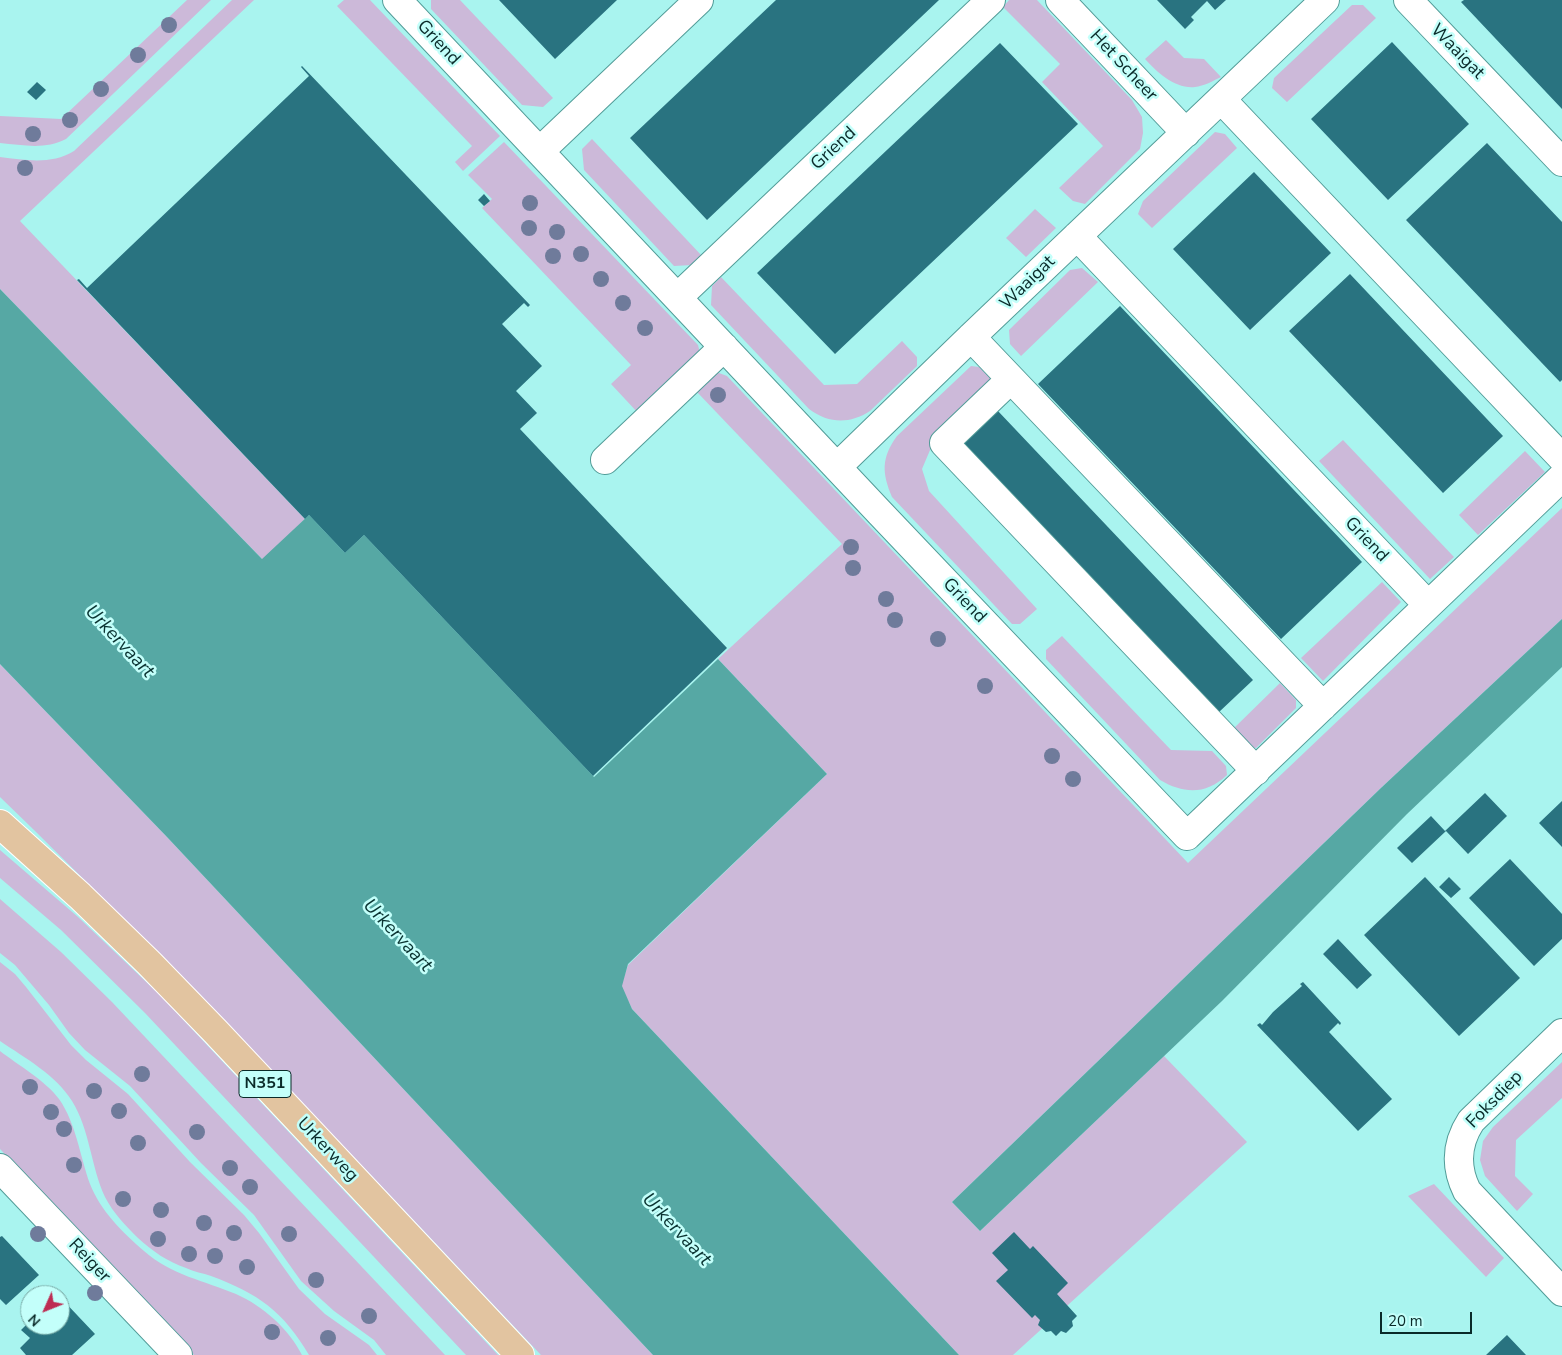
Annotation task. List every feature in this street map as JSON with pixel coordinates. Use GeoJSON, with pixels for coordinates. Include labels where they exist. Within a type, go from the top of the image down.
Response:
{"type":"FeatureCollection","features":[{"type":"Feature","properties":{"kind":"main road","name":"Urkerweg"},"geometry":{"type":"LineString","coordinates":[[0,824],[80,896],[156,970],[229,1045],[520,1355]]}},
{"type":"Feature","properties":{"kind":"street","name":"Griend"},"geometry":{"type":"LineString","coordinates":[[397,0],[1187,836],[1562,477]]}},
{"type":"Feature","properties":{"kind":"street"},"geometry":{"type":"LineString","coordinates":[[540,151],[699,0]]}},
{"type":"Feature","properties":{"kind":"street","name":"Griend"},"geometry":{"type":"LineString","coordinates":[[678,297],[991,0]]}},
{"type":"Feature","properties":{"kind":"street","name":"Het Scheer"},"geometry":{"type":"LineString","coordinates":[[1060,0],[1186,133]]}},
{"type":"Feature","properties":{"kind":"street","name":"Waaigat"},"geometry":{"type":"LineString","coordinates":[[837,467],[1325,0]]}},
{"type":"Feature","properties":{"kind":"street","name":"Waaigat"},"geometry":{"type":"LineString","coordinates":[[1408,0],[1562,162]]}},
{"type":"Feature","properties":{"kind":"street"},"geometry":{"type":"LineString","coordinates":[[1221,99],[1562,458]]}},
{"type":"Feature","properties":{"kind":"street","name":"Griend"},"geometry":{"type":"LineString","coordinates":[[1077,236],[1428,605]]}},
{"type":"Feature","properties":{"kind":"street"},"geometry":{"type":"LineString","coordinates":[[971,337],[1323,706]]}},
{"type":"Feature","properties":{"kind":"street"},"geometry":{"type":"LineString","coordinates":[[605,460],[724,347]]}},
{"type":"Feature","properties":{"kind":"street"},"geometry":{"type":"LineString","coordinates":[[1011,379],[944,443],[1256,771]]}},
{"type":"Feature","properties":{"kind":"street","name":"Foksdiep"},"geometry":{"type":"LineString","coordinates":[[1562,1033],[1471,1121],[1461,1139],[1458,1160],[1460,1176],[1467,1192],[1562,1292]]}},
{"type":"Feature","properties":{"kind":"street","name":"Reiger"},"geometry":{"type":"LineString","coordinates":[[0,1168],[178,1355]]}},
{"type":"Feature","properties":{"kind":"shaded area"},"geometry":{"type":"Polygon","coordinates":[[[187,0],[211,0],[66,139],[42,146],[0,143],[0,116],[61,119],[187,0]]]}},
{"type":"Feature","properties":{"kind":"shaded area"},"geometry":{"type":"Polygon","coordinates":[[[232,0],[254,0],[20,221],[305,519],[263,560],[0,289],[0,157],[47,160],[74,151],[232,0]]]}},
{"type":"Feature","properties":{"kind":"shaded area"},"geometry":{"type":"Polygon","coordinates":[[[344,0],[370,0],[500,136],[463,171],[455,162],[472,146],[337,6],[344,0]]]}},
{"type":"Feature","properties":{"kind":"shaded area"},"geometry":{"type":"Polygon","coordinates":[[[431,0],[460,0],[553,98],[543,107],[522,105],[431,9],[431,0]]]}},
{"type":"Feature","properties":{"kind":"shaded area"},"geometry":{"type":"Polygon","coordinates":[[[1009,0],[1037,0],[1132,100],[1142,117],[1143,133],[1140,149],[1085,204],[1073,201],[1059,188],[1103,146],[1042,82],[1060,64],[1003,7],[1009,0]]]}},
{"type":"Feature","properties":{"kind":"shaded area"},"geometry":{"type":"Polygon","coordinates":[[[1352,5],[1363,5],[1376,18],[1287,102],[1272,88],[1274,78],[1352,5]]]}},
{"type":"Feature","properties":{"kind":"shaded area"},"geometry":{"type":"Polygon","coordinates":[[[1166,40],[1184,58],[1204,59],[1221,77],[1195,87],[1174,83],[1167,79],[1145,59],[1166,40]]]}},
{"type":"Feature","properties":{"kind":"shaded area"},"geometry":{"type":"Polygon","coordinates":[[[1215,132],[1225,134],[1237,148],[1152,228],[1138,214],[1143,201],[1215,132]]]}},
{"type":"Feature","properties":{"kind":"shaded area"},"geometry":{"type":"Polygon","coordinates":[[[592,139],[702,256],[692,265],[674,266],[584,170],[582,149],[592,139]]]}},
{"type":"Feature","properties":{"kind":"shaded area"},"geometry":{"type":"Polygon","coordinates":[[[504,142],[698,345],[700,353],[639,414],[611,384],[631,365],[482,208],[492,199],[468,175],[504,142]]]}},
{"type":"Feature","properties":{"kind":"shaded area"},"geometry":{"type":"Polygon","coordinates":[[[1035,209],[1056,228],[1026,257],[1006,238],[1035,209]]]}},
{"type":"Feature","properties":{"kind":"shaded area"},"geometry":{"type":"Polygon","coordinates":[[[1082,268],[1098,282],[1021,356],[1010,344],[1009,330],[1070,270],[1082,268]]]}},
{"type":"Feature","properties":{"kind":"shaded area"},"geometry":{"type":"Polygon","coordinates":[[[721,277],[824,385],[857,384],[902,341],[917,357],[917,366],[870,411],[862,415],[847,420],[832,420],[817,414],[809,409],[711,305],[712,286],[721,277]]]}},
{"type":"Feature","properties":{"kind":"shaded area"},"geometry":{"type":"Polygon","coordinates":[[[971,366],[979,367],[994,382],[936,436],[922,469],[929,491],[1037,609],[1020,624],[1012,624],[892,497],[886,480],[885,466],[888,451],[897,436],[971,366]]]}},
{"type":"Feature","properties":{"kind":"shaded area"},"geometry":{"type":"Polygon","coordinates":[[[719,373],[727,376],[1188,863],[1562,508],[1562,619],[1382,787],[952,1202],[980,1231],[1164,1056],[1247,1142],[1013,1355],[959,1355],[632,1009],[621,986],[628,965],[827,774],[718,659],[842,544],[697,392],[715,374],[719,373]]]}},
{"type":"Feature","properties":{"kind":"shaded area"},"geometry":{"type":"Polygon","coordinates":[[[1343,440],[1454,557],[1430,579],[1319,461],[1343,440]]]}},
{"type":"Feature","properties":{"kind":"shaded area"},"geometry":{"type":"Polygon","coordinates":[[[1525,451],[1545,472],[1478,535],[1459,515],[1525,451]]]}},
{"type":"Feature","properties":{"kind":"shaded area"},"geometry":{"type":"Polygon","coordinates":[[[1382,582],[1401,602],[1323,681],[1301,658],[1382,582]]]}},
{"type":"Feature","properties":{"kind":"shaded area"},"geometry":{"type":"Polygon","coordinates":[[[1062,636],[1171,750],[1212,751],[1226,766],[1227,775],[1211,786],[1195,790],[1178,788],[1160,780],[1046,659],[1046,650],[1062,636]]]}},
{"type":"Feature","properties":{"kind":"shaded area"},"geometry":{"type":"Polygon","coordinates":[[[0,664],[167,837],[653,1355],[541,1355],[206,1003],[0,797],[0,664]]]}},
{"type":"Feature","properties":{"kind":"shaded area"},"geometry":{"type":"Polygon","coordinates":[[[1280,683],[1296,700],[1296,708],[1256,748],[1247,747],[1231,731],[1280,683]]]}},
{"type":"Feature","properties":{"kind":"shaded area"},"geometry":{"type":"Polygon","coordinates":[[[0,850],[78,917],[161,996],[498,1355],[466,1355],[145,1013],[61,930],[0,878],[0,850]]]}},
{"type":"Feature","properties":{"kind":"shaded area"},"geometry":{"type":"Polygon","coordinates":[[[0,899],[61,952],[112,1002],[445,1355],[386,1355],[374,1340],[334,1311],[301,1281],[254,1215],[201,1163],[130,1086],[85,1050],[69,1033],[49,1005],[15,965],[0,953],[0,899]]]}},
{"type":"Feature","properties":{"kind":"shaded area"},"geometry":{"type":"Polygon","coordinates":[[[0,962],[15,974],[71,1045],[86,1060],[128,1094],[190,1162],[244,1215],[299,1289],[325,1314],[369,1345],[377,1355],[309,1355],[279,1315],[256,1297],[211,1276],[179,1266],[149,1247],[129,1229],[105,1197],[96,1173],[83,1124],[72,1101],[49,1075],[0,1041],[0,962]]]}},
{"type":"Feature","properties":{"kind":"shaded area"},"geometry":{"type":"Polygon","coordinates":[[[0,1051],[39,1080],[59,1099],[70,1118],[94,1194],[106,1212],[128,1237],[165,1266],[188,1277],[236,1294],[256,1305],[283,1327],[302,1355],[194,1355],[0,1149],[0,1051]]]}},
{"type":"Feature","properties":{"kind":"shaded area"},"geometry":{"type":"Polygon","coordinates":[[[1562,1062],[1562,1098],[1516,1140],[1515,1176],[1533,1194],[1517,1211],[1485,1176],[1480,1160],[1483,1141],[1493,1127],[1562,1062]]]}},
{"type":"Feature","properties":{"kind":"shaded area"},"geometry":{"type":"Polygon","coordinates":[[[1434,1184],[1504,1258],[1486,1277],[1408,1196],[1434,1184]]]}},
{"type":"Feature","properties":{"kind":"water","name":"Urkervaart"},"geometry":{"type":"Polygon","coordinates":[[[0,289],[262,559],[309,515],[345,553],[364,535],[594,777],[718,659],[827,774],[628,964],[622,986],[632,1009],[959,1355],[653,1355],[167,837],[0,664],[0,289]]]}},
{"type":"Feature","properties":{"kind":"water"},"geometry":{"type":"Polygon","coordinates":[[[1562,619],[1562,667],[1407,814],[1222,1001],[980,1231],[952,1202],[1382,787],[1562,619]]]}},
{"type":"Feature","properties":{"kind":"building"},"geometry":{"type":"Polygon","coordinates":[[[499,0],[617,0],[555,59],[499,0]]]}},
{"type":"Feature","properties":{"kind":"building"},"geometry":{"type":"Polygon","coordinates":[[[776,0],[939,0],[707,220],[630,138],[776,0]]]}},
{"type":"Feature","properties":{"kind":"building"},"geometry":{"type":"Polygon","coordinates":[[[1157,0],[1226,0],[1215,10],[1207,1],[1191,17],[1194,20],[1185,29],[1157,0]]]}},
{"type":"Feature","properties":{"kind":"building"},"geometry":{"type":"Polygon","coordinates":[[[1464,0],[1562,0],[1562,109],[1461,2],[1464,0]]]}},
{"type":"Feature","properties":{"kind":"building"},"geometry":{"type":"Polygon","coordinates":[[[1392,42],[1469,124],[1388,200],[1311,119],[1392,42]]]}},
{"type":"Feature","properties":{"kind":"building"},"geometry":{"type":"Polygon","coordinates":[[[1000,43],[1078,124],[835,354],[757,273],[1000,43]]]}},
{"type":"Feature","properties":{"kind":"building"},"geometry":{"type":"Polygon","coordinates":[[[302,66],[530,305],[528,307],[524,303],[502,324],[542,366],[516,391],[537,413],[520,429],[727,648],[593,776],[364,535],[345,553],[309,515],[305,519],[77,280],[79,279],[87,288],[309,76],[302,66]]]}},
{"type":"Feature","properties":{"kind":"building"},"geometry":{"type":"Polygon","coordinates":[[[37,82],[46,90],[36,100],[27,92],[37,82]]]}},
{"type":"Feature","properties":{"kind":"building"},"geometry":{"type":"Polygon","coordinates":[[[1487,143],[1562,222],[1562,380],[1560,382],[1406,220],[1487,143]]]}},
{"type":"Feature","properties":{"kind":"building"},"geometry":{"type":"Polygon","coordinates":[[[1254,172],[1331,253],[1250,330],[1173,249],[1254,172]]]}},
{"type":"Feature","properties":{"kind":"building"},"geometry":{"type":"Polygon","coordinates":[[[484,194],[490,201],[484,206],[478,200],[484,194]]]}},
{"type":"Feature","properties":{"kind":"building"},"geometry":{"type":"Polygon","coordinates":[[[1350,274],[1503,436],[1443,493],[1289,331],[1350,274]]]}},
{"type":"Feature","properties":{"kind":"building"},"geometry":{"type":"Polygon","coordinates":[[[1120,306],[1362,562],[1281,639],[1038,384],[1120,306]]]}},
{"type":"Feature","properties":{"kind":"building"},"geometry":{"type":"Polygon","coordinates":[[[997,410],[1253,680],[1218,713],[962,443],[997,410]]]}},
{"type":"Feature","properties":{"kind":"building"},"geometry":{"type":"Polygon","coordinates":[[[1485,793],[1507,816],[1468,854],[1446,831],[1412,863],[1397,848],[1431,816],[1445,831],[1485,793]]]}},
{"type":"Feature","properties":{"kind":"building"},"geometry":{"type":"Polygon","coordinates":[[[1562,801],[1562,847],[1539,823],[1562,801]]]}},
{"type":"Feature","properties":{"kind":"building"},"geometry":{"type":"Polygon","coordinates":[[[1510,859],[1562,914],[1562,939],[1534,966],[1469,898],[1510,859]]]}},
{"type":"Feature","properties":{"kind":"building"},"geometry":{"type":"Polygon","coordinates":[[[1425,877],[1520,978],[1459,1036],[1364,935],[1425,877]]]}},
{"type":"Feature","properties":{"kind":"building"},"geometry":{"type":"Polygon","coordinates":[[[1449,877],[1461,889],[1451,898],[1439,887],[1449,877]]]}},
{"type":"Feature","properties":{"kind":"building"},"geometry":{"type":"Polygon","coordinates":[[[1338,939],[1372,975],[1357,989],[1323,954],[1338,939]]]}},
{"type":"Feature","properties":{"kind":"building"},"geometry":{"type":"Polygon","coordinates":[[[1303,982],[1341,1023],[1340,1025],[1338,1023],[1329,1032],[1392,1099],[1358,1131],[1257,1025],[1260,1023],[1262,1025],[1273,1012],[1302,986],[1300,984],[1303,982]]]}},
{"type":"Feature","properties":{"kind":"building"},"geometry":{"type":"Polygon","coordinates":[[[1014,1232],[1030,1249],[1033,1246],[1068,1283],[1057,1294],[1077,1316],[1072,1321],[1073,1326],[1066,1333],[1061,1331],[1056,1336],[1051,1331],[1046,1332],[1038,1325],[1040,1320],[1035,1315],[1032,1318],[996,1281],[1008,1270],[992,1253],[1014,1232]]]}},
{"type":"Feature","properties":{"kind":"building"},"geometry":{"type":"Polygon","coordinates":[[[2,1236],[39,1275],[28,1285],[20,1285],[20,1292],[6,1305],[0,1299],[0,1237],[2,1236]]]}},
{"type":"Feature","properties":{"kind":"building"},"geometry":{"type":"Polygon","coordinates":[[[70,1308],[95,1334],[72,1355],[26,1355],[20,1348],[30,1338],[27,1335],[70,1335],[70,1308]]]}},
{"type":"Feature","properties":{"kind":"building"},"geometry":{"type":"Polygon","coordinates":[[[1507,1335],[1526,1355],[1486,1355],[1507,1335]]]}}]}
